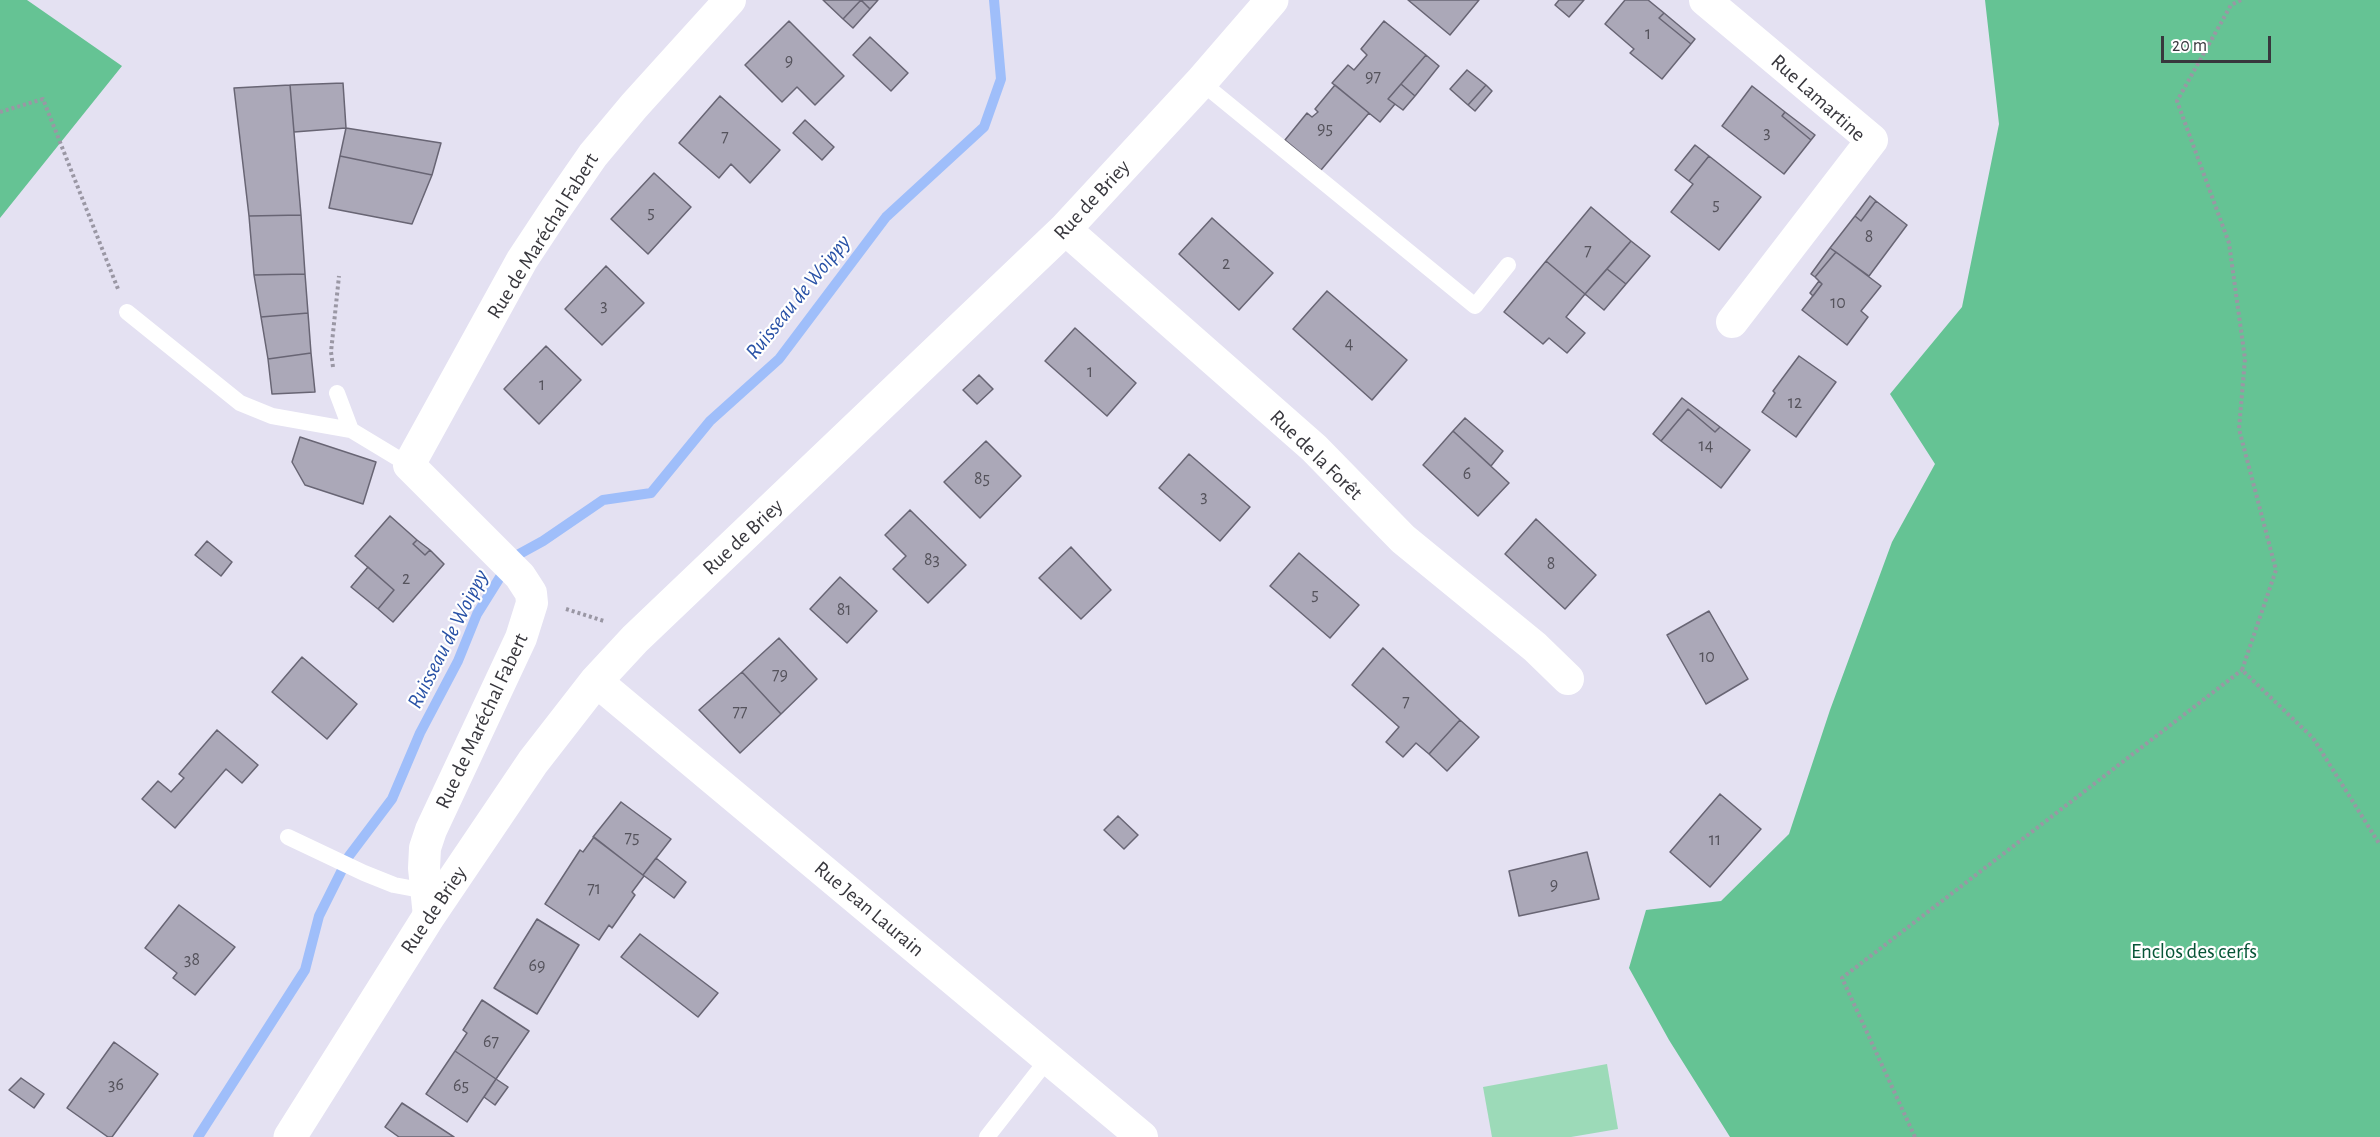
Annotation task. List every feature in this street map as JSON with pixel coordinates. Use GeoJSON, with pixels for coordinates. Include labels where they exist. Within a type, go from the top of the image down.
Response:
{"type":"FeatureCollection","features":[{"type":"Feature","properties":{"kind":"street","name":"Rue de Maréchal Fabert"},"geometry":{"type":"LineString","coordinates":[[428,904],[425,848],[431,830],[488,711],[530,615],[531,593],[520,576],[409,465],[522,260],[556,207],[593,155],[634,106],[730,0]]}},
{"type":"Feature","properties":{"kind":"street","name":"Rue de Briey"},"geometry":{"type":"LineString","coordinates":[[290,1137],[428,904],[532,762],[596,681],[635,639],[1065,229],[1201,82],[1272,0]]}},
{"type":"Feature","properties":{"kind":"street","name":"Rue Lamartine"},"geometry":{"type":"LineString","coordinates":[[1705,0],[1872,140],[1732,322]]}},
{"type":"Feature","properties":{"kind":"street","name":"Rue de la Forêt"},"geometry":{"type":"LineString","coordinates":[[1065,229],[1314,448],[1403,539],[1535,647],[1568,679]]}},
{"type":"Feature","properties":{"kind":"street","name":"Rue Jean Laurain"},"geometry":{"type":"LineString","coordinates":[[596,681],[1142,1137]]}},
{"type":"Feature","properties":{"kind":"lane"},"geometry":{"type":"LineString","coordinates":[[1201,82],[1475,306],[1508,265]]}},
{"type":"Feature","properties":{"kind":"lane"},"geometry":{"type":"LineString","coordinates":[[127,312],[240,403],[272,416],[351,430]]}},
{"type":"Feature","properties":{"kind":"lane"},"geometry":{"type":"LineString","coordinates":[[337,393],[351,430]]}},
{"type":"Feature","properties":{"kind":"lane","name":"Rue de Maréchal Fabert"},"geometry":{"type":"LineString","coordinates":[[351,430],[409,465]]}},
{"type":"Feature","properties":{"kind":"lane"},"geometry":{"type":"LineString","coordinates":[[288,837],[394,885],[428,904]]}},
{"type":"Feature","properties":{"kind":"lane"},"geometry":{"type":"LineString","coordinates":[[987,1137],[1048,1059]]}},
{"type":"Feature","properties":{"kind":"path"},"geometry":{"type":"LineString","coordinates":[[1915,1137],[1842,978],[2242,670],[2276,570],[2239,429],[2246,359],[2229,243],[2177,101],[2231,5],[2241,0]]}},
{"type":"Feature","properties":{"kind":"path"},"geometry":{"type":"LineString","coordinates":[[0,112],[43,99],[127,312]]}},
{"type":"Feature","properties":{"kind":"path"},"geometry":{"type":"LineString","coordinates":[[337,393],[331,352],[339,276]]}},
{"type":"Feature","properties":{"kind":"path"},"geometry":{"type":"LineString","coordinates":[[2242,670],[2313,738],[2380,845]]}},
{"type":"Feature","properties":{"kind":"green space"},"geometry":{"type":"Polygon","coordinates":[[[0,0],[27,0],[122,66],[0,218],[0,0]]]}},
{"type":"Feature","properties":{"kind":"green space","name":"Enclos des cerfs"},"geometry":{"type":"Polygon","coordinates":[[[1985,0],[2380,0],[2380,1137],[1730,1137],[1669,1040],[1629,968],[1646,910],[1721,901],[1789,834],[1830,710],[1892,542],[1935,464],[1890,394],[1962,307],[1999,124],[1985,0]]]}},
{"type":"Feature","properties":{"kind":"green space"},"geometry":{"type":"Polygon","coordinates":[[[1607,1064],[1618,1129],[1571,1137],[1492,1137],[1483,1087],[1607,1064]]]}},
{"type":"Feature","properties":{"kind":"building"},"geometry":{"type":"Polygon","coordinates":[[[823,0],[861,0],[843,19],[823,0]]]}},
{"type":"Feature","properties":{"kind":"building"},"geometry":{"type":"Polygon","coordinates":[[[861,0],[878,0],[870,9],[861,0]]]}},
{"type":"Feature","properties":{"kind":"building"},"geometry":{"type":"Polygon","coordinates":[[[861,0],[870,9],[853,28],[843,19],[861,0]]]}},
{"type":"Feature","properties":{"kind":"building"},"geometry":{"type":"Polygon","coordinates":[[[1408,0],[1479,0],[1450,35],[1408,0]]]}},
{"type":"Feature","properties":{"kind":"building"},"geometry":{"type":"Polygon","coordinates":[[[1559,0],[1584,0],[1569,17],[1555,5],[1559,0]]]}},
{"type":"Feature","properties":{"kind":"building"},"geometry":{"type":"Polygon","coordinates":[[[1625,0],[1648,0],[1664,13],[1659,18],[1691,44],[1662,79],[1630,53],[1634,49],[1605,24],[1625,0]]]}},
{"type":"Feature","properties":{"kind":"building"},"geometry":{"type":"Polygon","coordinates":[[[1664,13],[1695,39],[1691,44],[1659,18],[1664,13]]]}},
{"type":"Feature","properties":{"kind":"building"},"geometry":{"type":"Polygon","coordinates":[[[789,21],[844,76],[815,105],[797,87],[782,102],[745,65],[789,21]]]}},
{"type":"Feature","properties":{"kind":"building"},"geometry":{"type":"Polygon","coordinates":[[[1384,21],[1426,55],[1388,99],[1395,104],[1380,122],[1332,83],[1348,65],[1354,70],[1367,55],[1361,49],[1384,21]]]}},
{"type":"Feature","properties":{"kind":"building"},"geometry":{"type":"Polygon","coordinates":[[[870,37],[908,73],[891,91],[853,55],[870,37]]]}},
{"type":"Feature","properties":{"kind":"building"},"geometry":{"type":"Polygon","coordinates":[[[1426,55],[1439,66],[1415,96],[1401,84],[1426,55]]]}},
{"type":"Feature","properties":{"kind":"building"},"geometry":{"type":"Polygon","coordinates":[[[1467,70],[1486,85],[1468,105],[1450,89],[1467,70]]]}},
{"type":"Feature","properties":{"kind":"building"},"geometry":{"type":"Polygon","coordinates":[[[343,83],[346,128],[294,132],[290,85],[343,83]]]}},
{"type":"Feature","properties":{"kind":"building"},"geometry":{"type":"Polygon","coordinates":[[[1401,84],[1415,96],[1403,110],[1388,99],[1401,84]]]}},
{"type":"Feature","properties":{"kind":"building"},"geometry":{"type":"Polygon","coordinates":[[[290,85],[301,215],[249,216],[234,88],[290,85]]]}},
{"type":"Feature","properties":{"kind":"building"},"geometry":{"type":"Polygon","coordinates":[[[1335,85],[1369,113],[1321,170],[1285,140],[1307,113],[1312,117],[1318,112],[1315,109],[1335,85]]]}},
{"type":"Feature","properties":{"kind":"building"},"geometry":{"type":"Polygon","coordinates":[[[1486,85],[1492,91],[1475,111],[1468,105],[1486,85]]]}},
{"type":"Feature","properties":{"kind":"building"},"geometry":{"type":"Polygon","coordinates":[[[1752,86],[1785,112],[1782,116],[1811,140],[1784,174],[1722,126],[1752,86]]]}},
{"type":"Feature","properties":{"kind":"building"},"geometry":{"type":"Polygon","coordinates":[[[720,96],[780,150],[750,183],[731,164],[719,178],[679,143],[720,96]]]}},
{"type":"Feature","properties":{"kind":"building"},"geometry":{"type":"Polygon","coordinates":[[[1785,112],[1815,135],[1811,140],[1782,116],[1785,112]]]}},
{"type":"Feature","properties":{"kind":"building"},"geometry":{"type":"Polygon","coordinates":[[[805,120],[834,147],[822,160],[793,133],[805,120]]]}},
{"type":"Feature","properties":{"kind":"building"},"geometry":{"type":"Polygon","coordinates":[[[346,128],[441,143],[432,175],[340,156],[346,128]]]}},
{"type":"Feature","properties":{"kind":"building"},"geometry":{"type":"Polygon","coordinates":[[[1695,145],[1709,156],[1689,181],[1675,170],[1695,145]]]}},
{"type":"Feature","properties":{"kind":"building"},"geometry":{"type":"Polygon","coordinates":[[[340,156],[432,175],[412,224],[329,208],[340,156]]]}},
{"type":"Feature","properties":{"kind":"building"},"geometry":{"type":"Polygon","coordinates":[[[1709,156],[1761,197],[1719,250],[1671,212],[1693,184],[1689,181],[1709,156]]]}},
{"type":"Feature","properties":{"kind":"building"},"geometry":{"type":"Polygon","coordinates":[[[654,173],[691,207],[648,254],[611,219],[654,173]]]}},
{"type":"Feature","properties":{"kind":"building"},"geometry":{"type":"Polygon","coordinates":[[[1870,196],[1876,201],[1861,221],[1855,216],[1870,196]]]}},
{"type":"Feature","properties":{"kind":"building"},"geometry":{"type":"Polygon","coordinates":[[[1876,201],[1907,225],[1869,276],[1830,248],[1855,216],[1861,221],[1876,201]]]}},
{"type":"Feature","properties":{"kind":"building"},"geometry":{"type":"Polygon","coordinates":[[[1591,207],[1631,241],[1585,294],[1546,261],[1591,207]]]}},
{"type":"Feature","properties":{"kind":"building"},"geometry":{"type":"Polygon","coordinates":[[[301,215],[305,274],[254,275],[249,216],[301,215]]]}},
{"type":"Feature","properties":{"kind":"building"},"geometry":{"type":"Polygon","coordinates":[[[1212,218],[1273,273],[1239,310],[1179,254],[1212,218]]]}},
{"type":"Feature","properties":{"kind":"building"},"geometry":{"type":"Polygon","coordinates":[[[1631,241],[1650,256],[1626,284],[1607,269],[1631,241]]]}},
{"type":"Feature","properties":{"kind":"building"},"geometry":{"type":"Polygon","coordinates":[[[1830,248],[1836,252],[1815,277],[1811,274],[1830,248]]]}},
{"type":"Feature","properties":{"kind":"building"},"geometry":{"type":"Polygon","coordinates":[[[1836,252],[1881,286],[1861,311],[1868,317],[1847,345],[1802,310],[1822,284],[1815,277],[1836,252]]]}},
{"type":"Feature","properties":{"kind":"building"},"geometry":{"type":"Polygon","coordinates":[[[1546,261],[1585,294],[1566,317],[1585,333],[1567,353],[1549,338],[1543,344],[1504,312],[1546,261]]]}},
{"type":"Feature","properties":{"kind":"building"},"geometry":{"type":"Polygon","coordinates":[[[606,266],[644,303],[602,345],[565,309],[606,266]]]}},
{"type":"Feature","properties":{"kind":"building"},"geometry":{"type":"Polygon","coordinates":[[[1607,269],[1626,284],[1604,310],[1585,294],[1607,269]]]}},
{"type":"Feature","properties":{"kind":"building"},"geometry":{"type":"Polygon","coordinates":[[[305,274],[308,313],[261,317],[254,275],[305,274]]]}},
{"type":"Feature","properties":{"kind":"building"},"geometry":{"type":"Polygon","coordinates":[[[1819,281],[1822,284],[1813,296],[1810,293],[1819,281]]]}},
{"type":"Feature","properties":{"kind":"building"},"geometry":{"type":"Polygon","coordinates":[[[1327,291],[1407,360],[1372,400],[1293,329],[1327,291]]]}},
{"type":"Feature","properties":{"kind":"building"},"geometry":{"type":"Polygon","coordinates":[[[308,313],[311,353],[268,359],[261,317],[308,313]]]}},
{"type":"Feature","properties":{"kind":"building"},"geometry":{"type":"Polygon","coordinates":[[[1075,328],[1136,383],[1107,416],[1045,361],[1075,328]]]}},
{"type":"Feature","properties":{"kind":"building"},"geometry":{"type":"Polygon","coordinates":[[[546,346],[581,380],[539,424],[504,389],[546,346]]]}},
{"type":"Feature","properties":{"kind":"building"},"geometry":{"type":"Polygon","coordinates":[[[311,353],[315,392],[272,394],[268,359],[311,353]]]}},
{"type":"Feature","properties":{"kind":"building"},"geometry":{"type":"Polygon","coordinates":[[[1799,356],[1836,382],[1796,437],[1762,412],[1775,393],[1773,391],[1799,356]]]}},
{"type":"Feature","properties":{"kind":"building"},"geometry":{"type":"Polygon","coordinates":[[[979,375],[993,389],[977,404],[963,390],[979,375]]]}},
{"type":"Feature","properties":{"kind":"building"},"geometry":{"type":"Polygon","coordinates":[[[1682,398],[1720,427],[1715,432],[1688,409],[1661,441],[1653,434],[1682,398]]]}},
{"type":"Feature","properties":{"kind":"building"},"geometry":{"type":"Polygon","coordinates":[[[1688,409],[1715,432],[1720,427],[1750,450],[1721,488],[1661,441],[1688,409]]]}},
{"type":"Feature","properties":{"kind":"building"},"geometry":{"type":"Polygon","coordinates":[[[1465,418],[1503,451],[1491,466],[1453,431],[1465,418]]]}},
{"type":"Feature","properties":{"kind":"building"},"geometry":{"type":"Polygon","coordinates":[[[1453,431],[1509,483],[1478,516],[1423,465],[1453,431]]]}},
{"type":"Feature","properties":{"kind":"building"},"geometry":{"type":"Polygon","coordinates":[[[300,437],[376,462],[363,504],[305,485],[292,462],[300,437]]]}},
{"type":"Feature","properties":{"kind":"building"},"geometry":{"type":"Polygon","coordinates":[[[986,441],[1021,476],[980,518],[944,482],[986,441]]]}},
{"type":"Feature","properties":{"kind":"building"},"geometry":{"type":"Polygon","coordinates":[[[1189,454],[1250,507],[1220,541],[1159,488],[1189,454]]]}},
{"type":"Feature","properties":{"kind":"building"},"geometry":{"type":"Polygon","coordinates":[[[910,510],[966,565],[928,603],[893,569],[906,556],[885,535],[910,510]]]}},
{"type":"Feature","properties":{"kind":"building"},"geometry":{"type":"Polygon","coordinates":[[[390,516],[417,540],[413,544],[425,555],[430,550],[444,564],[393,622],[378,609],[394,590],[355,556],[390,516]]]}},
{"type":"Feature","properties":{"kind":"building"},"geometry":{"type":"Polygon","coordinates":[[[1536,519],[1596,575],[1565,609],[1505,554],[1536,519]]]}},
{"type":"Feature","properties":{"kind":"building"},"geometry":{"type":"Polygon","coordinates":[[[417,540],[430,550],[425,555],[413,544],[417,540]]]}},
{"type":"Feature","properties":{"kind":"building"},"geometry":{"type":"Polygon","coordinates":[[[207,541],[232,562],[221,576],[195,555],[207,541]]]}},
{"type":"Feature","properties":{"kind":"building"},"geometry":{"type":"Polygon","coordinates":[[[1071,547],[1111,590],[1081,619],[1039,578],[1071,547]]]}},
{"type":"Feature","properties":{"kind":"building"},"geometry":{"type":"Polygon","coordinates":[[[1299,553],[1359,605],[1330,638],[1270,586],[1299,553]]]}},
{"type":"Feature","properties":{"kind":"building"},"geometry":{"type":"Polygon","coordinates":[[[368,567],[394,590],[378,609],[351,587],[368,567]]]}},
{"type":"Feature","properties":{"kind":"building"},"geometry":{"type":"Polygon","coordinates":[[[840,577],[877,611],[847,643],[810,609],[840,577]]]}},
{"type":"Feature","properties":{"kind":"building"},"geometry":{"type":"Polygon","coordinates":[[[1709,611],[1748,679],[1706,704],[1667,635],[1709,611]]]}},
{"type":"Feature","properties":{"kind":"building"},"geometry":{"type":"Polygon","coordinates":[[[779,638],[817,679],[781,714],[742,672],[779,638]]]}},
{"type":"Feature","properties":{"kind":"building"},"geometry":{"type":"Polygon","coordinates":[[[1383,648],[1460,720],[1429,754],[1416,743],[1403,757],[1386,742],[1399,727],[1352,685],[1383,648]]]}},
{"type":"Feature","properties":{"kind":"building"},"geometry":{"type":"Polygon","coordinates":[[[302,657],[357,704],[327,739],[272,692],[302,657]]]}},
{"type":"Feature","properties":{"kind":"building"},"geometry":{"type":"Polygon","coordinates":[[[742,672],[781,714],[740,753],[699,710],[742,672]]]}},
{"type":"Feature","properties":{"kind":"building"},"geometry":{"type":"Polygon","coordinates":[[[1460,720],[1479,737],[1447,771],[1429,754],[1460,720]]]}},
{"type":"Feature","properties":{"kind":"building"},"geometry":{"type":"Polygon","coordinates":[[[217,730],[258,765],[242,783],[226,769],[175,828],[142,799],[158,781],[171,792],[184,778],[179,774],[217,730]]]}},
{"type":"Feature","properties":{"kind":"building"},"geometry":{"type":"Polygon","coordinates":[[[1720,794],[1761,829],[1710,887],[1670,852],[1720,794]]]}},
{"type":"Feature","properties":{"kind":"building"},"geometry":{"type":"Polygon","coordinates":[[[621,802],[671,839],[643,875],[593,837],[621,802]]]}},
{"type":"Feature","properties":{"kind":"building"},"geometry":{"type":"Polygon","coordinates":[[[1118,816],[1138,835],[1124,849],[1104,830],[1118,816]]]}},
{"type":"Feature","properties":{"kind":"building"},"geometry":{"type":"Polygon","coordinates":[[[594,837],[644,876],[632,892],[635,895],[612,928],[609,925],[599,940],[545,904],[580,850],[583,852],[594,837]]]}},
{"type":"Feature","properties":{"kind":"building"},"geometry":{"type":"Polygon","coordinates":[[[1587,852],[1599,899],[1519,916],[1509,871],[1587,852]]]}},
{"type":"Feature","properties":{"kind":"building"},"geometry":{"type":"Polygon","coordinates":[[[656,858],[686,882],[674,898],[643,875],[656,858]]]}},
{"type":"Feature","properties":{"kind":"building"},"geometry":{"type":"Polygon","coordinates":[[[179,905],[235,947],[195,995],[173,978],[177,973],[145,948],[179,905]]]}},
{"type":"Feature","properties":{"kind":"building"},"geometry":{"type":"Polygon","coordinates":[[[537,919],[579,945],[537,1014],[494,988],[537,919]]]}},
{"type":"Feature","properties":{"kind":"building"},"geometry":{"type":"Polygon","coordinates":[[[640,934],[718,993],[698,1017],[621,957],[640,934]]]}},
{"type":"Feature","properties":{"kind":"building"},"geometry":{"type":"Polygon","coordinates":[[[482,1000],[529,1031],[496,1079],[455,1051],[467,1033],[463,1030],[482,1000]]]}},
{"type":"Feature","properties":{"kind":"building"},"geometry":{"type":"Polygon","coordinates":[[[114,1042],[158,1074],[112,1137],[108,1137],[67,1108],[114,1042]]]}},
{"type":"Feature","properties":{"kind":"building"},"geometry":{"type":"Polygon","coordinates":[[[455,1051],[496,1079],[467,1122],[426,1094],[455,1051]]]}},
{"type":"Feature","properties":{"kind":"building"},"geometry":{"type":"Polygon","coordinates":[[[21,1078],[44,1094],[34,1108],[9,1090],[21,1078]]]}},
{"type":"Feature","properties":{"kind":"building"},"geometry":{"type":"Polygon","coordinates":[[[496,1079],[508,1087],[495,1105],[484,1097],[496,1079]]]}},
{"type":"Feature","properties":{"kind":"building"},"geometry":{"type":"Polygon","coordinates":[[[402,1103],[454,1137],[399,1137],[385,1127],[402,1103]]]}},
{"type":"Feature","properties":{"kind":"waterway","name":"Ruisseau de Woippy"},"geometry":{"type":"LineString","coordinates":[[198,1137],[305,970],[319,916],[349,856],[392,799],[420,733],[458,661],[477,614],[512,558],[543,541],[603,500],[651,493],[710,421],[779,359],[886,217],[984,127],[1001,79],[994,0]]}}]}
